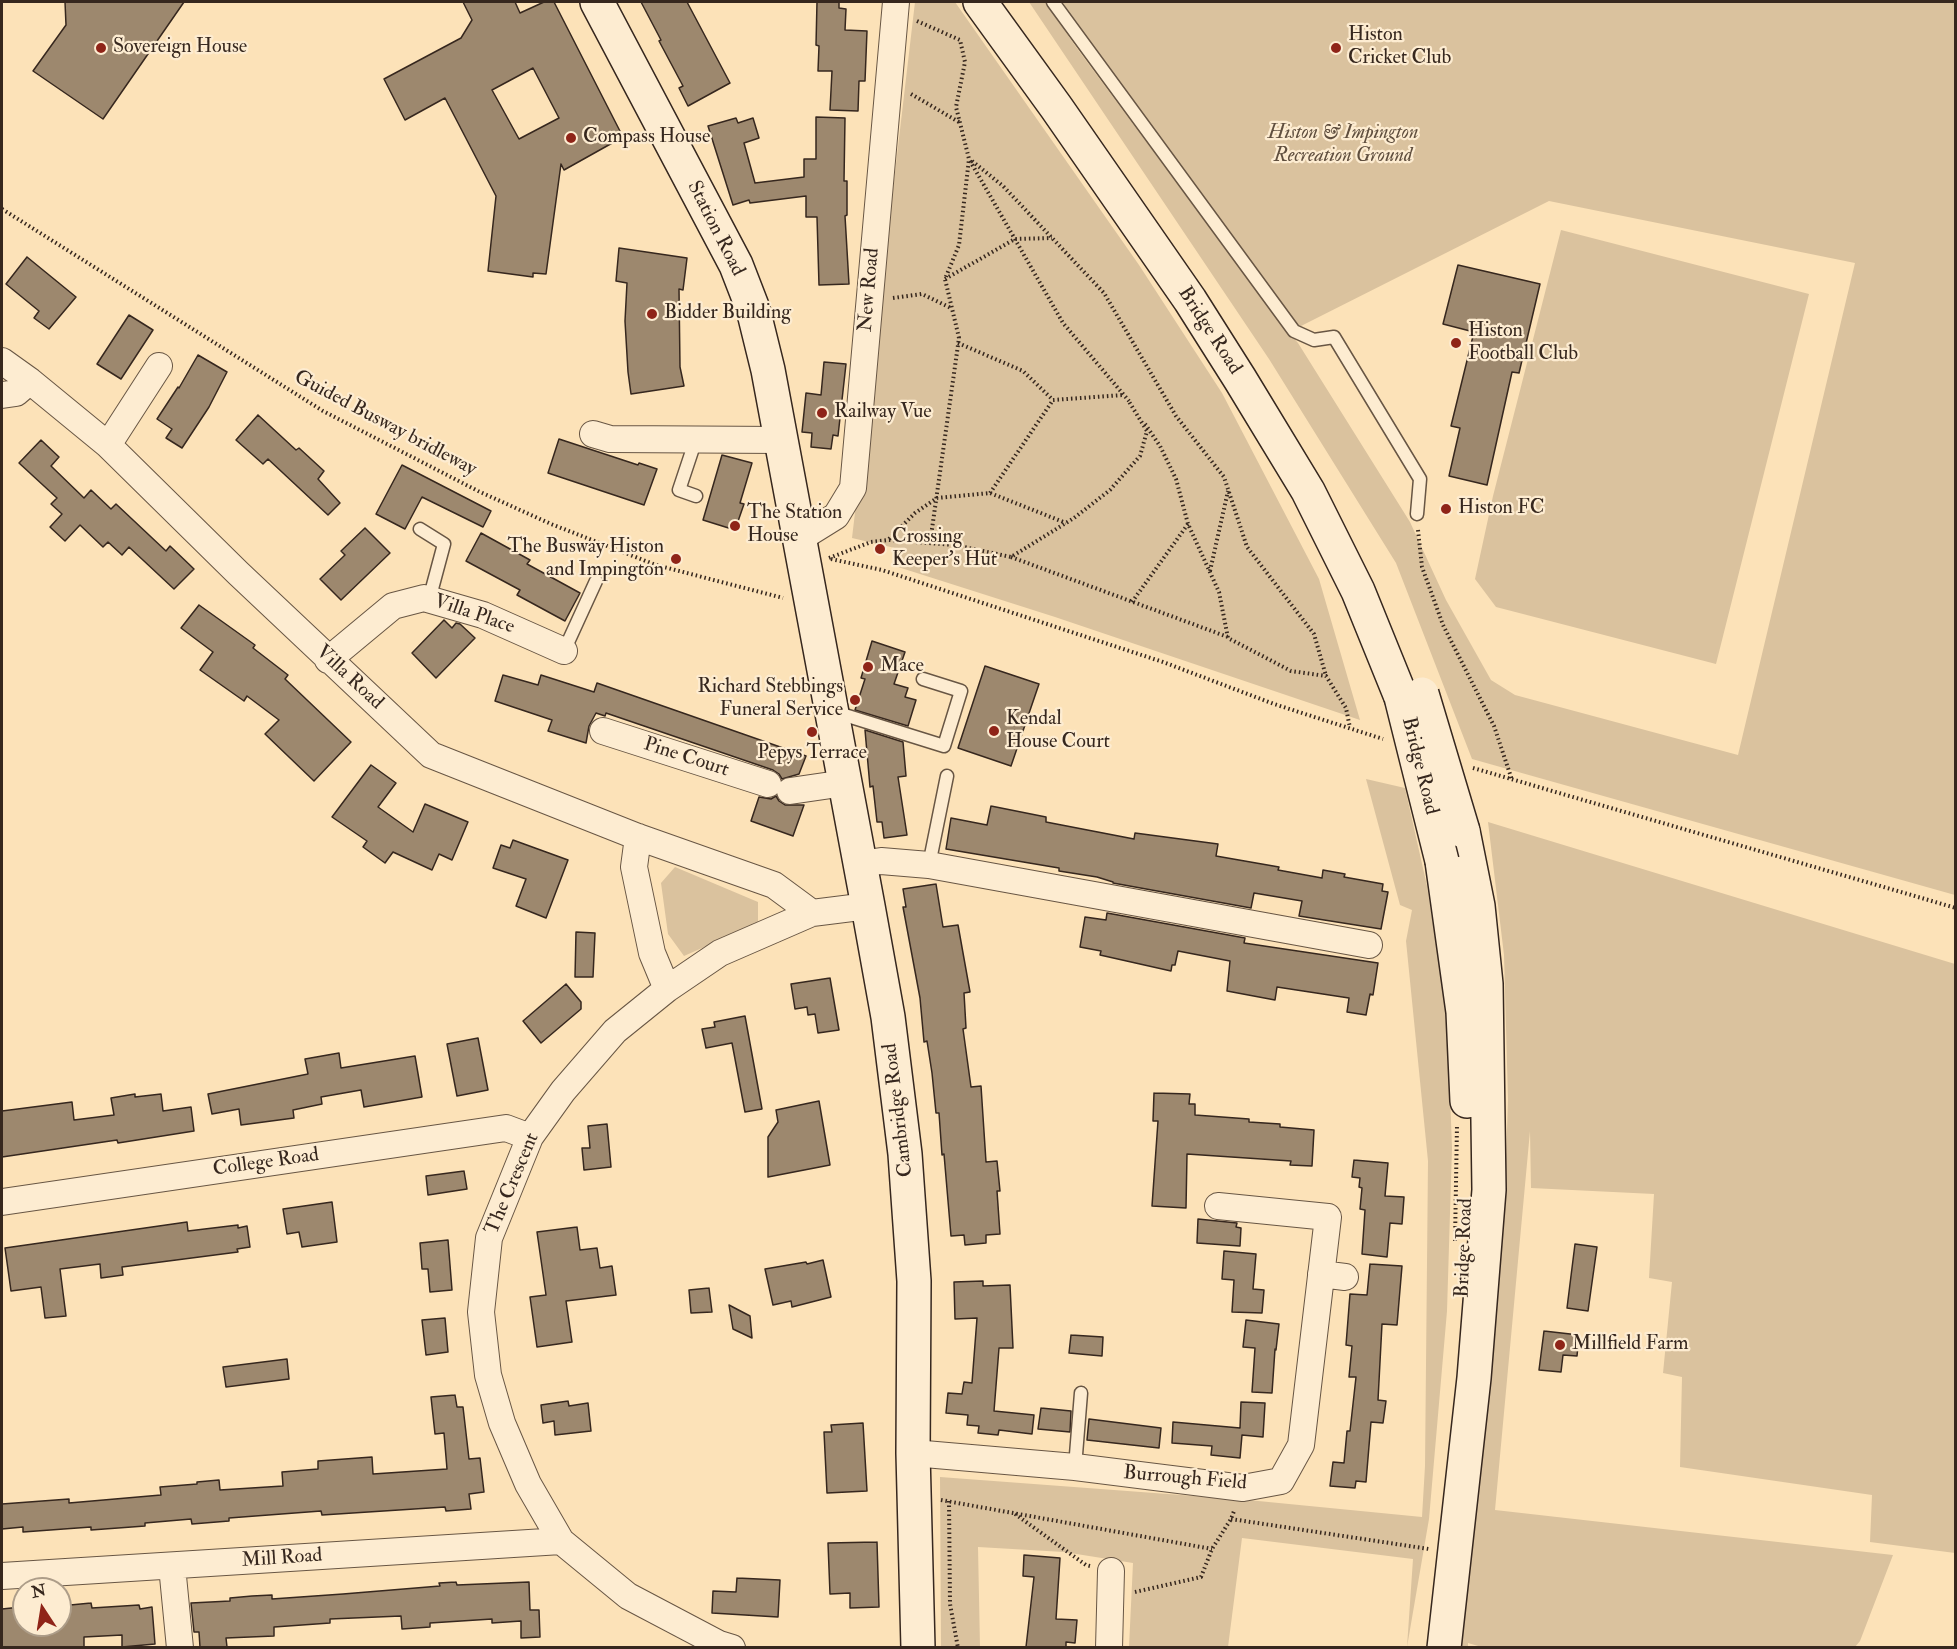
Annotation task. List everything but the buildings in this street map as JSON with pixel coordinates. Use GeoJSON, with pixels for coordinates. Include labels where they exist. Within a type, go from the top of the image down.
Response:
{"type":"FeatureCollection","features":[{"type":"Feature","properties":{"kind":"main road","name":"Station Road"},"geometry":{"type":"LineString","coordinates":[[597,2],[736,265],[753,309],[781,440],[806,579]]}},
{"type":"Feature","properties":{"kind":"main road","name":"Bridge Road"},"geometry":{"type":"LineString","coordinates":[[980,2],[1070,126],[1190,300],[1240,379],[1308,491],[1412,695],[1442,861],[1463,1012],[1468,1124],[1466,1265],[1461,1341],[1429,1647]]}},
{"type":"Feature","properties":{"kind":"main road","name":"Bridge Road"},"geometry":{"type":"LineString","coordinates":[[1006,2],[1254,368],[1324,481],[1378,583],[1412,695],[1463,831],[1478,906],[1486,984],[1489,1190],[1474,1378],[1444,1647]]}},
{"type":"Feature","properties":{"kind":"main road","name":"Cambridge Road"},"geometry":{"type":"LineString","coordinates":[[806,579],[888,1017],[910,1199],[914,1281],[913,1454],[918,1647]]}},
{"type":"Feature","properties":{"kind":"street","name":"New Road"},"geometry":{"type":"LineString","coordinates":[[799,539],[836,516],[852,488],[902,12]]}},
{"type":"Feature","properties":{"kind":"street","name":"Villa Road"},"geometry":{"type":"LineString","coordinates":[[2,361],[108,445],[328,660],[431,755],[638,837],[774,885],[812,913]]}},
{"type":"Feature","properties":{"kind":"street"},"geometry":{"type":"LineString","coordinates":[[108,445],[159,366]]}},
{"type":"Feature","properties":{"kind":"street"},"geometry":{"type":"LineString","coordinates":[[2,395],[16,393],[30,381]]}},
{"type":"Feature","properties":{"kind":"street"},"geometry":{"type":"LineString","coordinates":[[593,434],[610,439],[781,440]]}},
{"type":"Feature","properties":{"kind":"street","name":"Villa Place"},"geometry":{"type":"LineString","coordinates":[[328,660],[393,606],[424,598],[483,615],[564,651]]}},
{"type":"Feature","properties":{"kind":"street","name":"Pine Court"},"geometry":{"type":"LineString","coordinates":[[603,731],[779,788],[845,783]]}},
{"type":"Feature","properties":{"kind":"street"},"geometry":{"type":"LineString","coordinates":[[638,837],[634,867],[652,953],[667,989]]}},
{"type":"Feature","properties":{"kind":"street"},"geometry":{"type":"LineString","coordinates":[[860,864],[881,861],[929,865],[1268,932],[1369,945]]}},
{"type":"Feature","properties":{"kind":"street","name":"The Crescent"},"geometry":{"type":"LineString","coordinates":[[732,1647],[719,1644],[628,1596],[561,1541],[528,1484],[502,1423],[488,1375],[481,1312],[489,1238],[530,1137],[563,1091],[615,1031],[667,989],[720,953],[812,913],[868,906]]}},
{"type":"Feature","properties":{"kind":"street","name":"College Road"},"geometry":{"type":"LineString","coordinates":[[2,1202],[506,1128],[530,1137]]}},
{"type":"Feature","properties":{"kind":"street","name":"Burrough Field"},"geometry":{"type":"LineString","coordinates":[[913,1454],[1075,1467],[1243,1488],[1281,1480],[1301,1445],[1333,1275],[1328,1217],[1218,1206]]}},
{"type":"Feature","properties":{"kind":"street","name":"Mill Road"},"geometry":{"type":"LineString","coordinates":[[2,1576],[561,1541]]}},
{"type":"Feature","properties":{"kind":"street"},"geometry":{"type":"LineString","coordinates":[[172,1566],[180,1647]]}},
{"type":"Feature","properties":{"kind":"street"},"geometry":{"type":"LineString","coordinates":[[1109,1647],[1111,1571]]}},
{"type":"Feature","properties":{"kind":"lane"},"geometry":{"type":"LineString","coordinates":[[1053,2],[1294,331],[1314,340],[1334,338],[1420,479],[1417,514]]}},
{"type":"Feature","properties":{"kind":"lane"},"geometry":{"type":"LineString","coordinates":[[696,439],[679,490],[696,496]]}},
{"type":"Feature","properties":{"kind":"lane"},"geometry":{"type":"LineString","coordinates":[[420,529],[444,544],[429,600]]}},
{"type":"Feature","properties":{"kind":"lane"},"geometry":{"type":"LineString","coordinates":[[564,651],[596,582]]}},
{"type":"Feature","properties":{"kind":"lane"},"geometry":{"type":"LineString","coordinates":[[831,711],[944,746],[961,691],[923,679]]}},
{"type":"Feature","properties":{"kind":"lane"},"geometry":{"type":"LineString","coordinates":[[929,865],[947,776]]}},
{"type":"Feature","properties":{"kind":"lane"},"geometry":{"type":"LineString","coordinates":[[1075,1467],[1081,1393]]}},
{"type":"Feature","properties":{"kind":"path"},"geometry":{"type":"LineString","coordinates":[[902,12],[960,40],[965,62],[956,107],[969,159],[1063,324],[1128,400],[1160,446],[1176,479],[1188,524],[1219,592],[1228,638]]}},
{"type":"Feature","properties":{"kind":"path"},"geometry":{"type":"LineString","coordinates":[[909,93],[960,122]]}},
{"type":"Feature","properties":{"kind":"path"},"geometry":{"type":"LineString","coordinates":[[969,159],[1003,186],[1104,293],[1176,416],[1224,477],[1247,548],[1314,634],[1326,676],[1346,708],[1350,729]]}},
{"type":"Feature","properties":{"kind":"path"},"geometry":{"type":"LineString","coordinates":[[930,543],[958,343],[945,279],[959,245],[969,159]]}},
{"type":"Feature","properties":{"kind":"path","name":"Guided Busway bridleway"},"geometry":{"type":"LineString","coordinates":[[2,209],[323,411],[478,491],[551,524],[656,565],[806,579]]}},
{"type":"Feature","properties":{"kind":"path"},"geometry":{"type":"LineString","coordinates":[[945,279],[1015,239],[1052,238]]}},
{"type":"Feature","properties":{"kind":"path"},"geometry":{"type":"LineString","coordinates":[[892,298],[922,294],[951,308]]}},
{"type":"Feature","properties":{"kind":"path"},"geometry":{"type":"LineString","coordinates":[[958,343],[1023,372],[1053,400],[1124,395]]}},
{"type":"Feature","properties":{"kind":"path"},"geometry":{"type":"LineString","coordinates":[[990,493],[1053,400]]}},
{"type":"Feature","properties":{"kind":"path"},"geometry":{"type":"LineString","coordinates":[[1011,557],[1066,523],[1110,490],[1140,456],[1146,432],[1128,400]]}},
{"type":"Feature","properties":{"kind":"path"},"geometry":{"type":"LineString","coordinates":[[1209,571],[1228,490]]}},
{"type":"Feature","properties":{"kind":"path"},"geometry":{"type":"LineString","coordinates":[[889,540],[915,513],[937,498],[990,493],[1066,523]]}},
{"type":"Feature","properties":{"kind":"path"},"geometry":{"type":"LineString","coordinates":[[1417,514],[1422,567],[1443,625],[1494,726],[1512,780]]}},
{"type":"Feature","properties":{"kind":"path"},"geometry":{"type":"LineString","coordinates":[[1132,602],[1188,524]]}},
{"type":"Feature","properties":{"kind":"path"},"geometry":{"type":"LineString","coordinates":[[806,579],[871,542],[889,540],[954,545],[1011,557],[1228,638],[1291,671],[1326,676]]}},
{"type":"Feature","properties":{"kind":"path"},"geometry":{"type":"LineString","coordinates":[[1455,1252],[1458,1147],[1456,1114]]}},
{"type":"Feature","properties":{"kind":"path"},"geometry":{"type":"LineString","coordinates":[[914,1496],[1212,1549]]}},
{"type":"Feature","properties":{"kind":"path"},"geometry":{"type":"LineString","coordinates":[[949,1501],[951,1604],[958,1647]]}},
{"type":"Feature","properties":{"kind":"path"},"geometry":{"type":"LineString","coordinates":[[1012,1512],[1086,1565],[1111,1571]]}},
{"type":"Feature","properties":{"kind":"path"},"geometry":{"type":"LineString","coordinates":[[1110,1598],[1202,1577],[1212,1549],[1231,1519],[1429,1549]]}},
{"type":"Feature","properties":{"kind":"green space"},"geometry":{"type":"Polygon","coordinates":[[[915,2],[955,2],[1139,265],[1222,393],[1319,579],[1360,720],[1055,617],[898,567],[899,549],[852,538],[915,2]]]}},
{"type":"Feature","properties":{"kind":"green space","name":"Histon & Impington Recreation Ground"},"geometry":{"type":"Polygon","coordinates":[[[1029,2],[1045,2],[1279,321],[1298,343],[1410,522],[1446,600],[1491,680],[1515,695],[1738,755],[1855,263],[1549,201],[1299,327],[1069,15],[1063,2],[1955,2],[1955,895],[1472,759],[1396,563],[1269,359],[1029,2]]]}},
{"type":"Feature","properties":{"kind":"green space"},"geometry":{"type":"Polygon","coordinates":[[[1561,230],[1809,294],[1716,664],[1496,607],[1475,579],[1493,496],[1561,230]]]}},
{"type":"Feature","properties":{"kind":"green space"},"geometry":{"type":"Polygon","coordinates":[[[1366,779],[1405,788],[1427,886],[1447,1014],[1452,1148],[1447,1311],[1429,1519],[1407,1647],[1413,1559],[1242,1538],[1228,1647],[1129,1647],[1133,1563],[1064,1552],[978,1547],[980,1647],[941,1647],[940,1477],[1248,1500],[1422,1517],[1425,1466],[1428,1161],[1406,941],[1412,910],[1400,905],[1366,779]]]}},
{"type":"Feature","properties":{"kind":"green space"},"geometry":{"type":"Polygon","coordinates":[[[1488,822],[1955,964],[1955,1553],[1870,1542],[1872,1495],[1680,1467],[1682,1377],[1663,1373],[1672,1282],[1649,1278],[1654,1194],[1531,1188],[1530,1131],[1495,1510],[1893,1555],[1860,1641],[1855,1647],[1485,1648],[1468,1643],[1468,1647],[1460,1648],[1505,1190],[1508,1100],[1504,955],[1488,822]]]}},
{"type":"Feature","properties":{"kind":"green space"},"geometry":{"type":"Polygon","coordinates":[[[675,867],[758,902],[758,923],[684,956],[668,934],[661,883],[675,867]]]}},
{"type":"Feature","properties":{"kind":"place","name":"Sovereign House"},"geometry":{"type":"Point","coordinates":[101,48]}},
{"type":"Feature","properties":{"kind":"place","name":"Histon Cricket Club"},"geometry":{"type":"Point","coordinates":[1336,48]}},
{"type":"Feature","properties":{"kind":"place","name":"Compass House"},"geometry":{"type":"Point","coordinates":[571,138]}},
{"type":"Feature","properties":{"kind":"place","name":"Bidder Building"},"geometry":{"type":"Point","coordinates":[652,314]}},
{"type":"Feature","properties":{"kind":"place","name":"Histon Football Club"},"geometry":{"type":"Point","coordinates":[1456,343]}},
{"type":"Feature","properties":{"kind":"place","name":"Railway Vue"},"geometry":{"type":"Point","coordinates":[822,413]}},
{"type":"Feature","properties":{"kind":"place","name":"Histon FC"},"geometry":{"type":"Point","coordinates":[1446,509]}},
{"type":"Feature","properties":{"kind":"place","name":"The Station House"},"geometry":{"type":"Point","coordinates":[735,526]}},
{"type":"Feature","properties":{"kind":"place","name":"Crossing Keeper's Hut"},"geometry":{"type":"Point","coordinates":[880,549]}},
{"type":"Feature","properties":{"kind":"place","name":"The Busway Histon and Impington"},"geometry":{"type":"Point","coordinates":[676,559]}},
{"type":"Feature","properties":{"kind":"place","name":"Mace"},"geometry":{"type":"Point","coordinates":[868,667]}},
{"type":"Feature","properties":{"kind":"place","name":"Richard Stebbings Funeral Service"},"geometry":{"type":"Point","coordinates":[855,700]}},
{"type":"Feature","properties":{"kind":"place","name":"Kendal House Court"},"geometry":{"type":"Point","coordinates":[994,731]}},
{"type":"Feature","properties":{"kind":"place","name":"Pepys Terrace"},"geometry":{"type":"Point","coordinates":[812,732]}},
{"type":"Feature","properties":{"kind":"place","name":"Millfield Farm"},"geometry":{"type":"Point","coordinates":[1560,1345]}}]}
